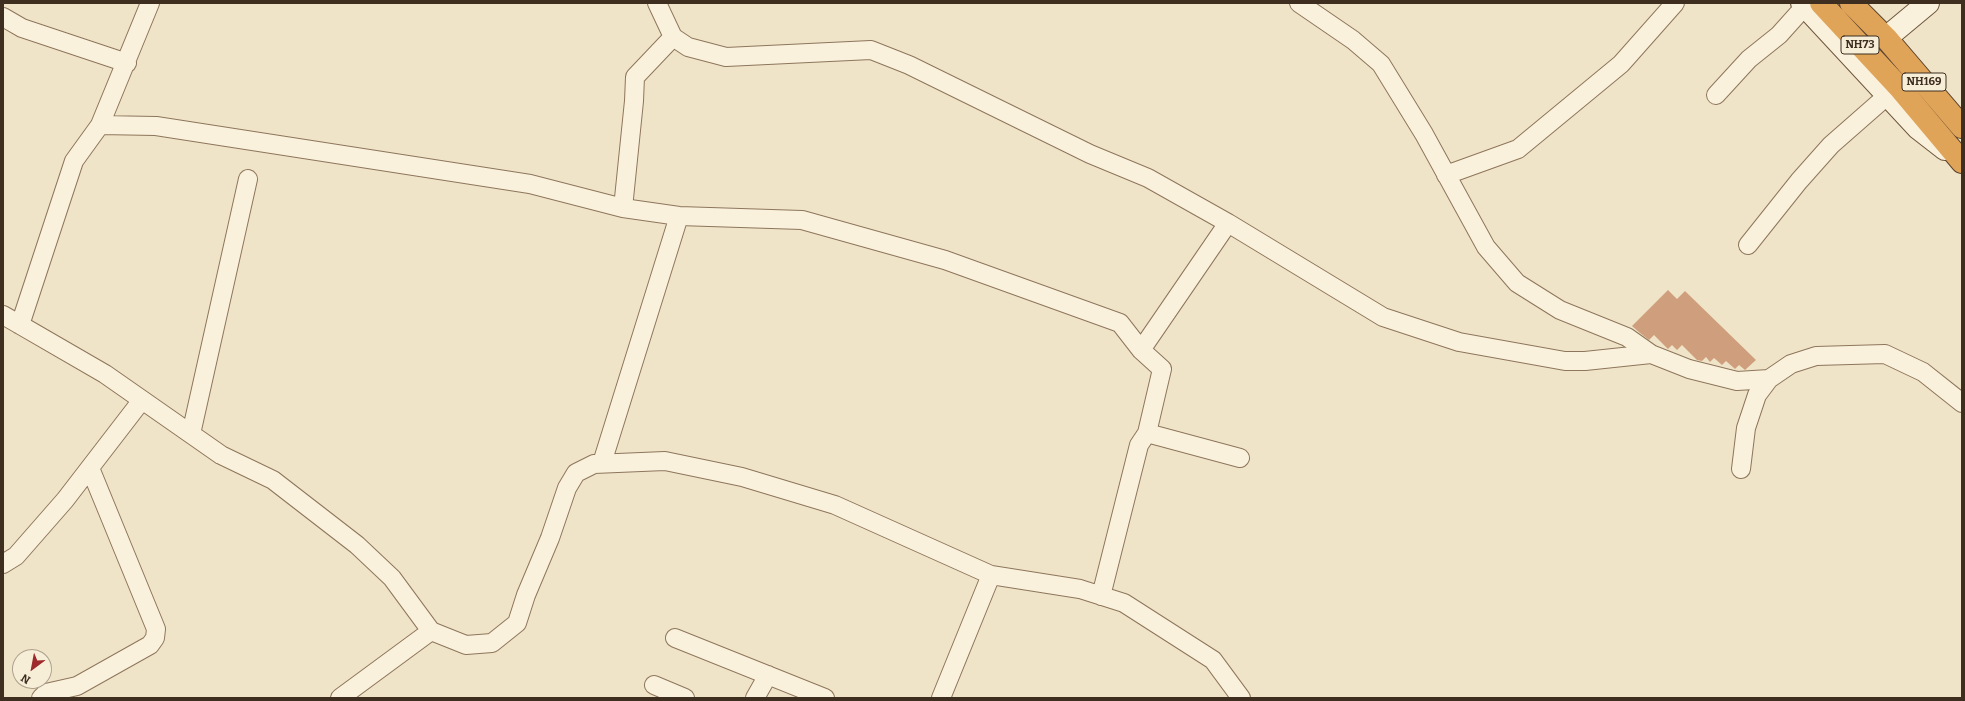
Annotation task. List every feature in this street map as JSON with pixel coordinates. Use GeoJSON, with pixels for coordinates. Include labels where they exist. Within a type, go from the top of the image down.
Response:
{"type":"FeatureCollection","features":[{"type":"Feature","properties":{"kind":"highway","name":"NH169"},"geometry":{"type":"LineString","coordinates":[[1851,3],[1886,38],[1962,127]]}},
{"type":"Feature","properties":{"kind":"highway","name":"NH73"},"geometry":{"type":"LineString","coordinates":[[1809,4],[1894,91]]}},
{"type":"Feature","properties":{"kind":"highway","name":"NH169"},"geometry":{"type":"LineString","coordinates":[[1894,91],[1962,162]]}},
{"type":"Feature","properties":{"kind":"street"},"geometry":{"type":"LineString","coordinates":[[20,325],[74,160],[100,125],[127,64],[150,3]]}},
{"type":"Feature","properties":{"kind":"street"},"geometry":{"type":"LineString","coordinates":[[657,3],[673,37],[688,47],[726,57],[871,50],[909,65],[1090,154],[1148,178],[1228,223],[1383,316],[1459,342],[1565,361],[1586,362],[1651,354]]}},
{"type":"Feature","properties":{"kind":"street"},"geometry":{"type":"LineString","coordinates":[[1299,3],[1353,40],[1381,64],[1424,134],[1486,247],[1517,282],[1560,310],[1627,337],[1651,354],[1689,369],[1737,381],[1769,379]]}},
{"type":"Feature","properties":{"kind":"street"},"geometry":{"type":"LineString","coordinates":[[1446,175],[1518,148],[1621,64],[1676,3]]}},
{"type":"Feature","properties":{"kind":"street"},"geometry":{"type":"LineString","coordinates":[[1886,38],[1928,3]]}},
{"type":"Feature","properties":{"kind":"street"},"geometry":{"type":"LineString","coordinates":[[1716,95],[1749,59],[1779,35],[1809,4]]}},
{"type":"Feature","properties":{"kind":"street"},"geometry":{"type":"LineString","coordinates":[[3,18],[22,28],[127,64]]}},
{"type":"Feature","properties":{"kind":"street"},"geometry":{"type":"LineString","coordinates":[[623,208],[635,77],[673,37]]}},
{"type":"Feature","properties":{"kind":"street"},"geometry":{"type":"LineString","coordinates":[[1748,245],[1799,181],[1831,144],[1894,91]]}},
{"type":"Feature","properties":{"kind":"street"},"geometry":{"type":"LineString","coordinates":[[100,125],[156,126],[530,184],[623,208],[679,216],[802,220],[945,260],[1120,323],[1141,350],[1162,369],[1147,433],[1139,445],[1101,596]]}},
{"type":"Feature","properties":{"kind":"street"},"geometry":{"type":"LineString","coordinates":[[191,434],[248,179]]}},
{"type":"Feature","properties":{"kind":"street"},"geometry":{"type":"LineString","coordinates":[[602,463],[679,216]]}},
{"type":"Feature","properties":{"kind":"street"},"geometry":{"type":"LineString","coordinates":[[1141,350],[1228,223]]}},
{"type":"Feature","properties":{"kind":"street"},"geometry":{"type":"LineString","coordinates":[[3,315],[105,374],[221,454],[273,480],[357,545],[392,578],[431,631],[466,645],[492,643],[517,623],[526,595],[550,538],[567,488],[576,472],[594,464],[602,463],[666,461],[742,477],[835,505],[991,575],[1080,589],[1124,603],[1213,660],[1239,696]]}},
{"type":"Feature","properties":{"kind":"street"},"geometry":{"type":"LineString","coordinates":[[1741,469],[1746,428],[1757,394],[1769,379],[1791,364],[1816,356],[1885,354],[1923,372],[1962,403]]}},
{"type":"Feature","properties":{"kind":"street"},"geometry":{"type":"LineString","coordinates":[[3,564],[16,556],[65,500],[142,400]]}},
{"type":"Feature","properties":{"kind":"street"},"geometry":{"type":"LineString","coordinates":[[1147,433],[1240,458]]}},
{"type":"Feature","properties":{"kind":"street"},"geometry":{"type":"LineString","coordinates":[[41,698],[46,693],[77,686],[150,645],[155,638],[156,629],[90,468]]}},
{"type":"Feature","properties":{"kind":"street"},"geometry":{"type":"LineString","coordinates":[[941,698],[991,575]]}},
{"type":"Feature","properties":{"kind":"street"},"geometry":{"type":"LineString","coordinates":[[340,698],[431,631]]}},
{"type":"Feature","properties":{"kind":"street"},"geometry":{"type":"LineString","coordinates":[[676,638],[825,698]]}},
{"type":"Feature","properties":{"kind":"street"},"geometry":{"type":"LineString","coordinates":[[755,698],[768,675]]}},
{"type":"Feature","properties":{"kind":"street"},"geometry":{"type":"LineString","coordinates":[[654,686],[685,698]]}},
{"type":"Feature","properties":{"kind":"building"},"geometry":{"type":"Polygon","coordinates":[[[1668,290],[1677,299],[1685,291],[1756,360],[1745,370],[1739,365],[1735,369],[1726,361],[1722,365],[1714,358],[1710,362],[1706,357],[1702,361],[1697,360],[1682,345],[1677,350],[1672,345],[1668,349],[1654,335],[1649,340],[1640,333],[1632,326],[1668,290]]]}}]}
